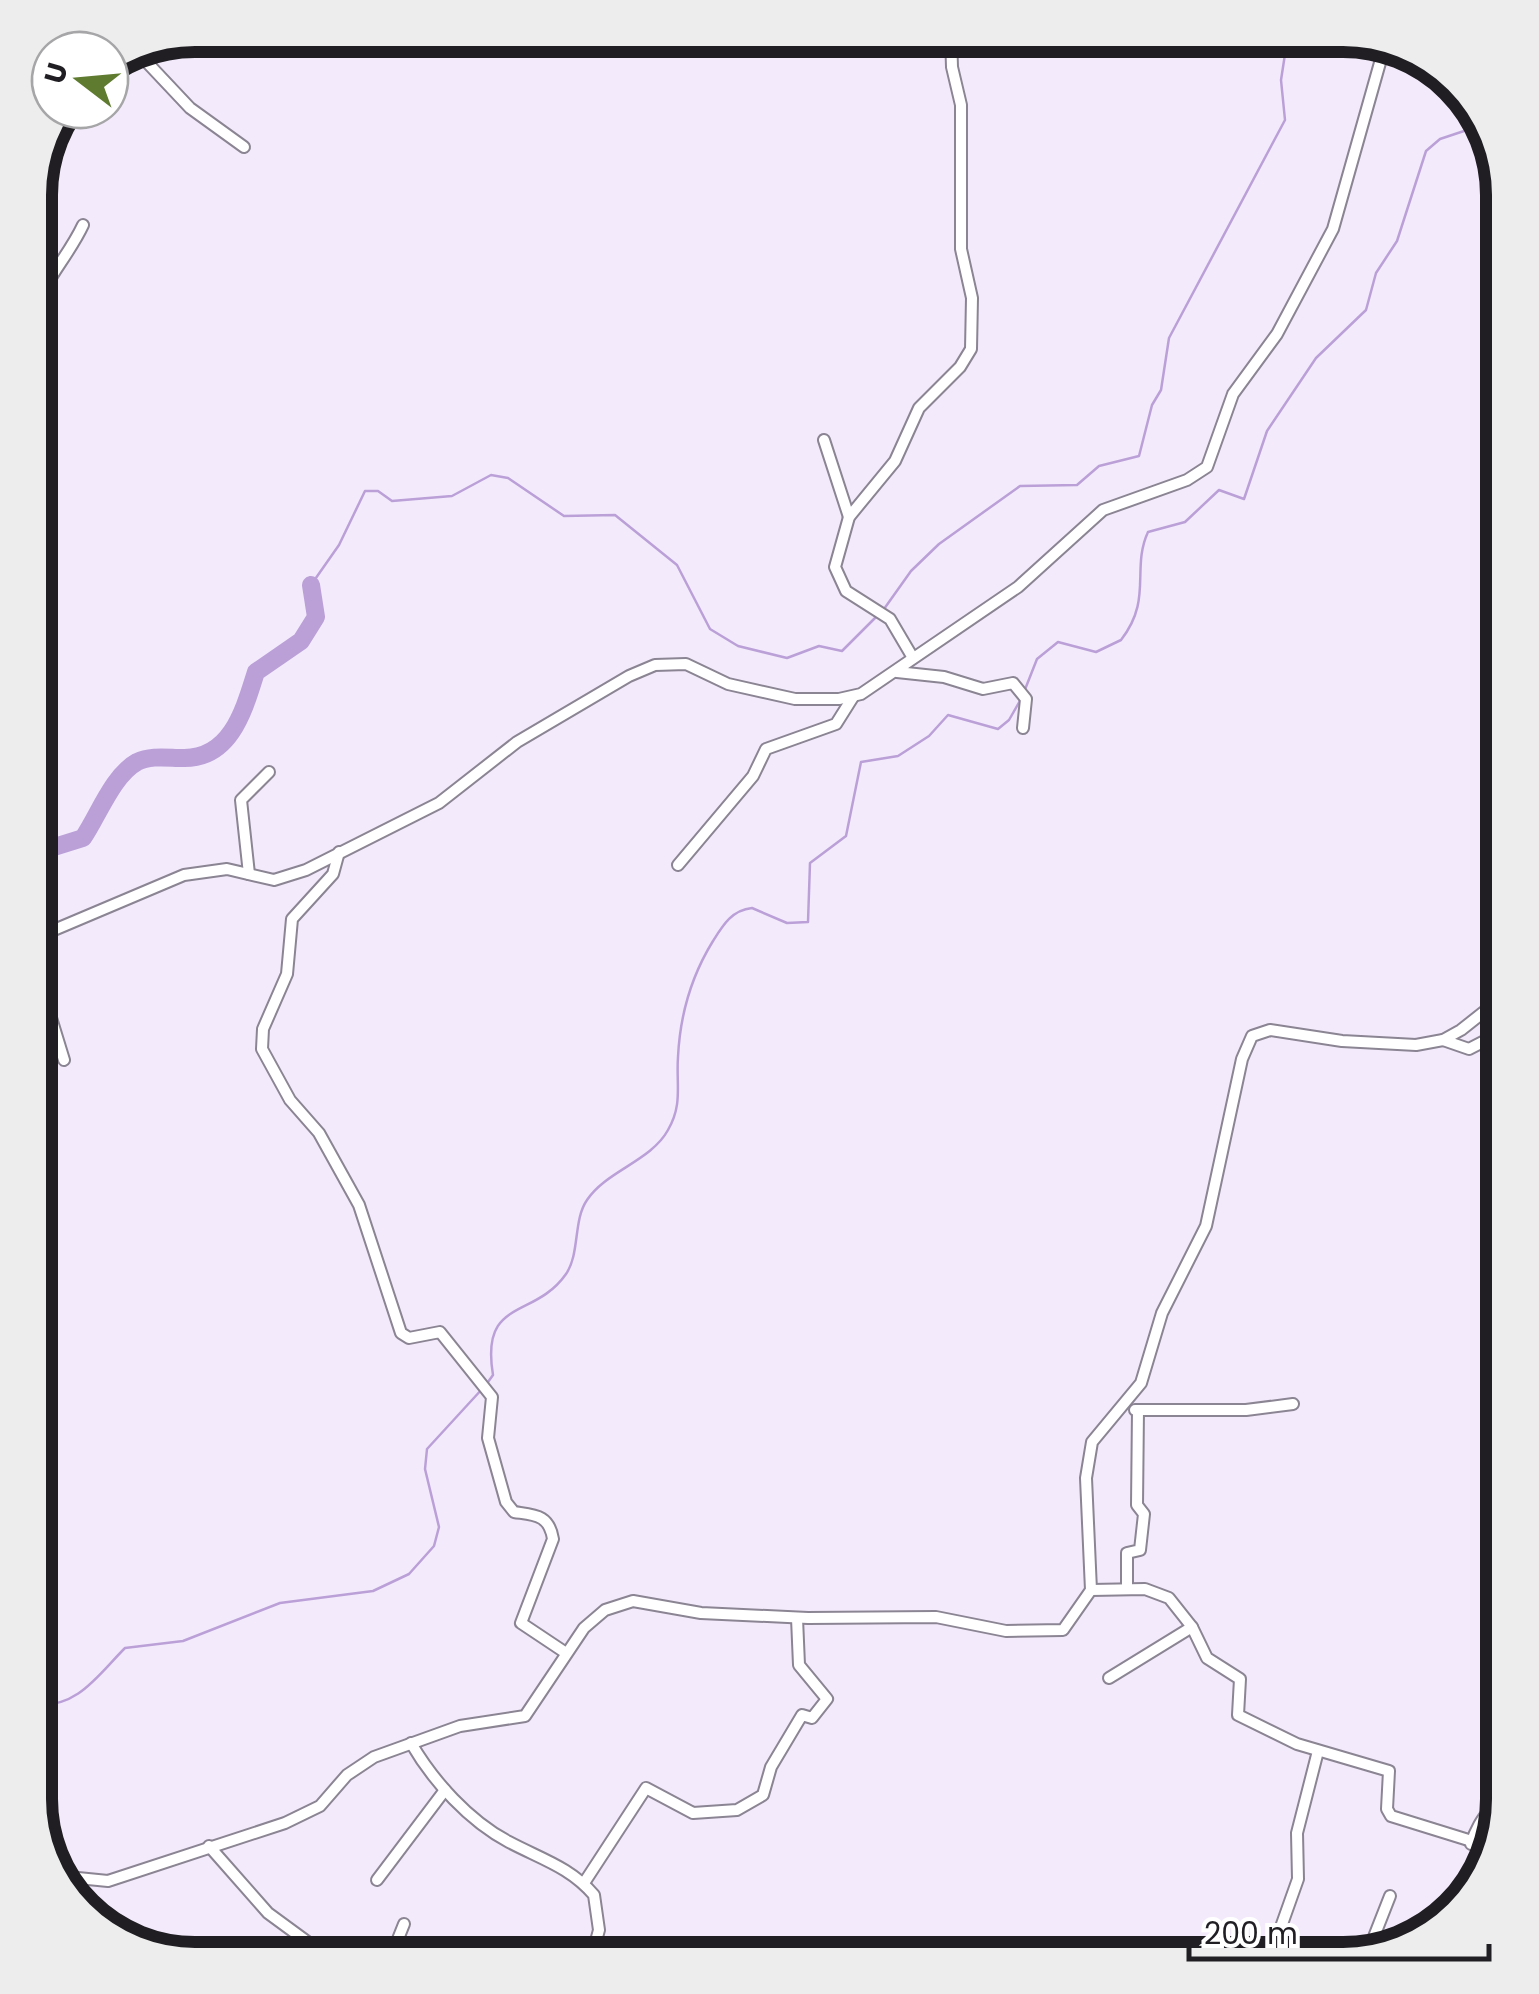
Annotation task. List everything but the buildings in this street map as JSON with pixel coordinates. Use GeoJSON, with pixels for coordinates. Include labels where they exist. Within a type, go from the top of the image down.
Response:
{"type":"FeatureCollection","features":[{"type":"Feature","properties":{"kind":"street"},"geometry":{"type":"LineString","coordinates":[[914,658],[890,619],[846,591],[837,576],[838,552],[850,517],[895,462],[918,408],[960,367],[971,348],[972,298],[962,250],[961,105],[952,53]]}},
{"type":"Feature","properties":{"kind":"street"},"geometry":{"type":"LineString","coordinates":[[678,865],[752,776],[766,749],[836,724],[853,697],[896,672],[1018,587],[1103,510],[1187,480],[1206,467],[1233,394],[1277,334],[1333,229],[1381,57]]}},
{"type":"Feature","properties":{"kind":"street"},"geometry":{"type":"LineString","coordinates":[[146,61],[190,108],[244,147]]}},
{"type":"Feature","properties":{"kind":"street"},"geometry":{"type":"LineString","coordinates":[[53,270],[64,261],[83,225]]}},
{"type":"Feature","properties":{"kind":"street"},"geometry":{"type":"LineString","coordinates":[[824,440],[850,517]]}},
{"type":"Feature","properties":{"kind":"street"},"geometry":{"type":"LineString","coordinates":[[53,930],[184,875],[219,868],[270,880],[290,877],[439,804],[517,742],[628,676],[655,666],[686,664],[720,682],[796,699],[853,697]]}},
{"type":"Feature","properties":{"kind":"street"},"geometry":{"type":"LineString","coordinates":[[896,672],[944,677],[982,689],[1016,685],[1026,699],[1023,728]]}},
{"type":"Feature","properties":{"kind":"street"},"geometry":{"type":"LineString","coordinates":[[249,874],[241,800],[269,772]]}},
{"type":"Feature","properties":{"kind":"street"},"geometry":{"type":"LineString","coordinates":[[338,852],[334,874],[292,919],[287,974],[263,1029],[265,1059],[319,1133],[360,1205],[403,1336],[438,1332],[490,1394],[494,1404],[488,1438],[506,1502],[514,1512],[544,1518],[553,1539],[521,1621],[566,1652]]}},
{"type":"Feature","properties":{"kind":"street"},"geometry":{"type":"LineString","coordinates":[[1443,1040],[1486,1009]]}},
{"type":"Feature","properties":{"kind":"street"},"geometry":{"type":"LineString","coordinates":[[53,1024],[64,1060]]}},
{"type":"Feature","properties":{"kind":"street"},"geometry":{"type":"LineString","coordinates":[[77,1878],[108,1881],[311,1812],[356,1768],[411,1743],[460,1726],[526,1716],[566,1652],[598,1614],[633,1601],[691,1612],[796,1618],[936,1617],[1006,1631],[1055,1632],[1070,1626],[1091,1590],[1087,1464],[1095,1436],[1141,1382],[1162,1313],[1211,1214],[1242,1059],[1254,1034],[1270,1030],[1390,1045],[1443,1040],[1469,1049],[1486,1043]]}},
{"type":"Feature","properties":{"kind":"street"},"geometry":{"type":"LineString","coordinates":[[1120,1410],[1246,1410],[1293,1404]]}},
{"type":"Feature","properties":{"kind":"street"},"geometry":{"type":"LineString","coordinates":[[1127,1589],[1127,1553],[1140,1550],[1144,1514],[1137,1504],[1138,1410]]}},
{"type":"Feature","properties":{"kind":"street"},"geometry":{"type":"LineString","coordinates":[[1091,1590],[1156,1591],[1169,1598],[1192,1627],[1208,1658],[1240,1679],[1238,1716],[1318,1751],[1389,1772],[1387,1809],[1391,1816],[1478,1845]]}},
{"type":"Feature","properties":{"kind":"street"},"geometry":{"type":"LineString","coordinates":[[584,1882],[647,1788],[694,1814],[737,1810],[763,1795],[771,1768],[802,1715],[812,1718],[827,1699],[799,1665],[796,1618]]}},
{"type":"Feature","properties":{"kind":"street"},"geometry":{"type":"LineString","coordinates":[[1109,1678],[1192,1627]]}},
{"type":"Feature","properties":{"kind":"street"},"geometry":{"type":"LineString","coordinates":[[411,1743],[446,1790],[506,1841],[558,1864],[584,1882],[598,1908],[597,1942]]}},
{"type":"Feature","properties":{"kind":"street"},"geometry":{"type":"LineString","coordinates":[[1276,1942],[1298,1879],[1297,1833],[1318,1751]]}},
{"type":"Feature","properties":{"kind":"street"},"geometry":{"type":"LineString","coordinates":[[377,1880],[446,1790]]}},
{"type":"Feature","properties":{"kind":"street"},"geometry":{"type":"LineString","coordinates":[[1471,1844],[1480,1816],[1485,1812]]}},
{"type":"Feature","properties":{"kind":"street"},"geometry":{"type":"LineString","coordinates":[[209,1846],[252,1889],[268,1913],[308,1942]]}},
{"type":"Feature","properties":{"kind":"street"},"geometry":{"type":"LineString","coordinates":[[1373,1938],[1390,1896]]}},
{"type":"Feature","properties":{"kind":"street"},"geometry":{"type":"LineString","coordinates":[[397,1942],[404,1924]]}},
{"type":"Feature","properties":{"kind":"waterway"},"geometry":{"type":"LineString","coordinates":[[884,609],[911,571],[939,544],[1020,486],[1077,485],[1099,466],[1139,456],[1152,405],[1161,390],[1169,338],[1285,120],[1281,80],[1285,53]]}},
{"type":"Feature","properties":{"kind":"waterway"},"geometry":{"type":"LineString","coordinates":[[1024,692],[1037,659],[1058,642],[1096,652],[1121,640],[1136,611],[1148,532],[1185,522],[1219,490],[1244,499],[1267,431],[1316,358],[1366,310],[1376,273],[1397,241],[1426,151],[1440,139],[1470,128]]}},
{"type":"Feature","properties":{"kind":"waterway"},"geometry":{"type":"LineString","coordinates":[[311,585],[339,545],[365,491],[378,491],[392,501],[452,496],[491,475],[508,478],[564,516],[615,515],[677,565],[710,629],[738,646],[787,658],[819,646],[842,651],[878,615]]}},
{"type":"Feature","properties":{"kind":"waterway"},"geometry":{"type":"LineString","coordinates":[[53,847],[83,838],[113,786],[137,762],[199,756],[224,741],[240,716],[256,672],[301,641],[316,617],[311,585]]}},
{"type":"Feature","properties":{"kind":"waterway"},"geometry":{"type":"LineString","coordinates":[[488,1382],[493,1375],[494,1333],[502,1321],[553,1288],[566,1274],[587,1200],[605,1181],[651,1150],[673,1121],[679,1041],[688,996],[724,924],[752,908],[787,923],[808,922],[810,863],[846,836],[861,762],[898,756],[929,736],[948,715],[998,729],[1009,720],[1021,699]]}},
{"type":"Feature","properties":{"kind":"waterway"},"geometry":{"type":"LineString","coordinates":[[53,1704],[86,1688],[125,1648],[183,1641],[280,1603],[373,1591],[409,1574],[434,1546],[439,1527],[425,1469],[427,1449],[483,1388]]}}]}
